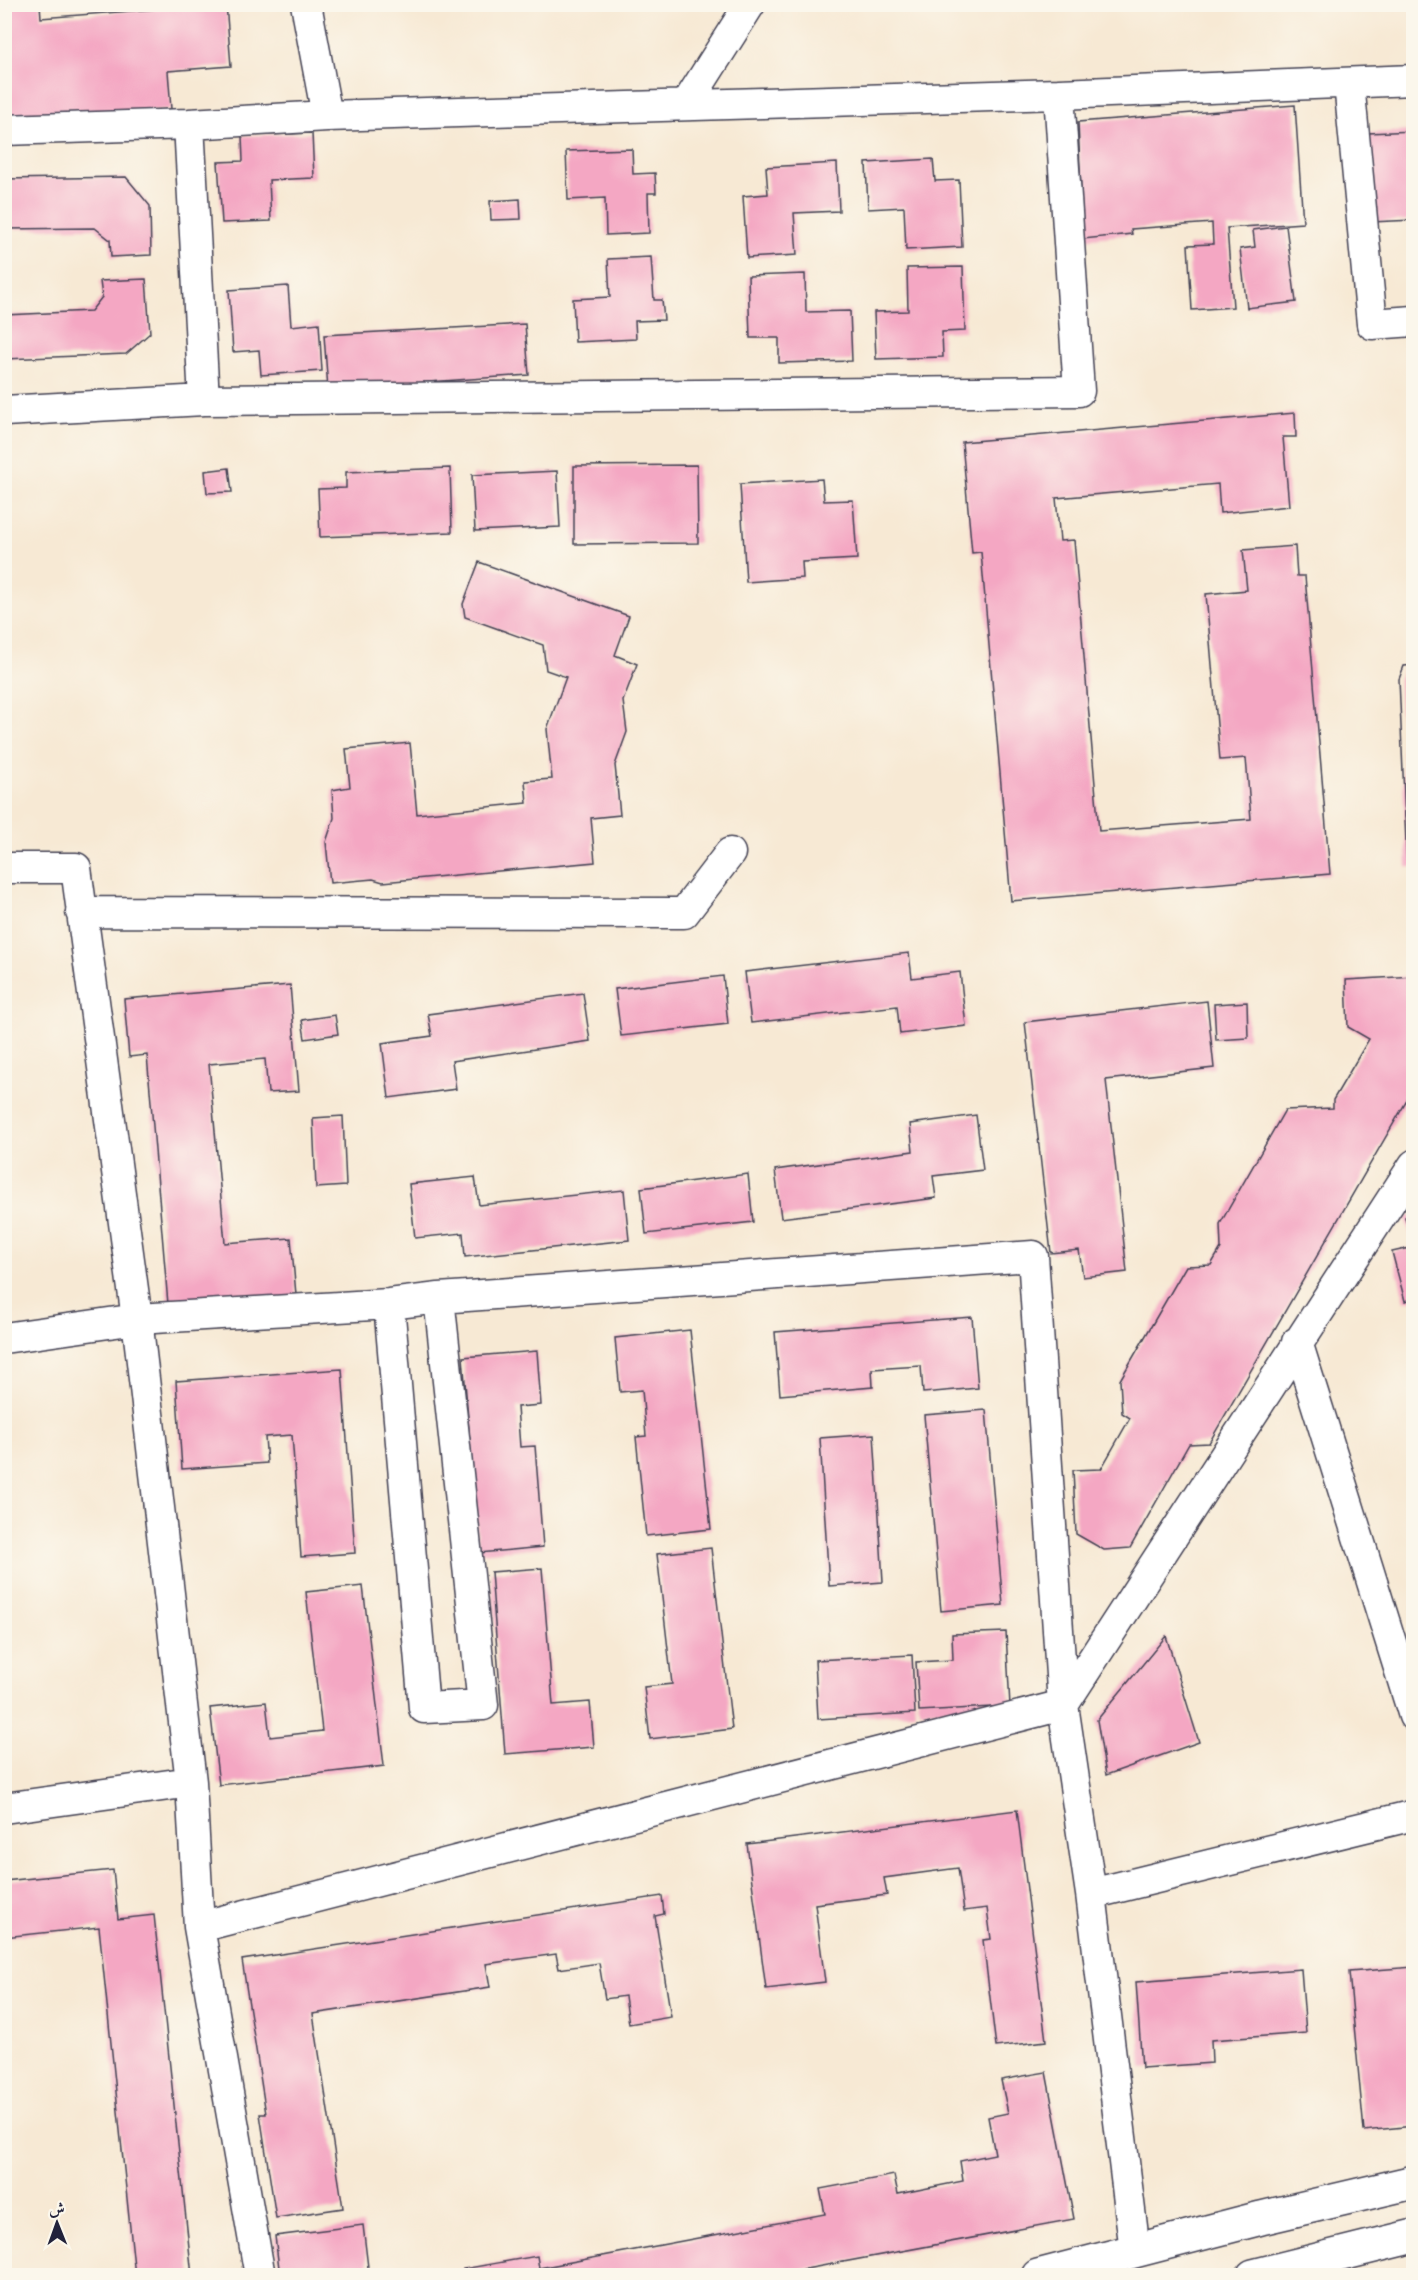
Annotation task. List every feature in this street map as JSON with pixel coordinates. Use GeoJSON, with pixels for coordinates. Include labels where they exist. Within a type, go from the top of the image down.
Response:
{"type":"FeatureCollection","features":[{"type":"Feature","properties":{"kind":"main road"},"geometry":{"type":"LineString","coordinates":[[1038,2276],[1261,2218],[1413,2182]]}},
{"type":"Feature","properties":{"kind":"main road"},"geometry":{"type":"LineString","coordinates":[[1252,2276],[1413,2236]]}},
{"type":"Feature","properties":{"kind":"street"},"geometry":{"type":"LineString","coordinates":[[306,4],[327,116]]}},
{"type":"Feature","properties":{"kind":"street"},"geometry":{"type":"LineString","coordinates":[[686,105],[750,4]]}},
{"type":"Feature","properties":{"kind":"street"},"geometry":{"type":"LineString","coordinates":[[4,130],[189,124],[327,116],[1059,94],[1413,80]]}},
{"type":"Feature","properties":{"kind":"street"},"geometry":{"type":"LineString","coordinates":[[1349,82],[1372,324],[1413,321]]}},
{"type":"Feature","properties":{"kind":"street"},"geometry":{"type":"LineString","coordinates":[[4,411],[204,400],[1079,392],[1059,94]]}},
{"type":"Feature","properties":{"kind":"street"},"geometry":{"type":"LineString","coordinates":[[189,124],[204,400]]}},
{"type":"Feature","properties":{"kind":"street"},"geometry":{"type":"LineString","coordinates":[[81,912],[684,913],[730,853]]}},
{"type":"Feature","properties":{"kind":"street"},"geometry":{"type":"LineString","coordinates":[[4,868],[75,868],[137,1319],[191,1782],[199,1927],[260,2276]]}},
{"type":"Feature","properties":{"kind":"street"},"geometry":{"type":"LineString","coordinates":[[199,1927],[1063,1705],[1413,1165]]}},
{"type":"Feature","properties":{"kind":"street"},"geometry":{"type":"LineString","coordinates":[[4,1338],[137,1319],[389,1304],[439,1298],[1033,1256],[1063,1705],[1091,1894],[1135,2252]]}},
{"type":"Feature","properties":{"kind":"street"},"geometry":{"type":"LineString","coordinates":[[389,1304],[424,1708],[483,1705],[439,1298]]}},
{"type":"Feature","properties":{"kind":"street"},"geometry":{"type":"LineString","coordinates":[[1297,1342],[1413,1716]]}},
{"type":"Feature","properties":{"kind":"street"},"geometry":{"type":"LineString","coordinates":[[4,1808],[191,1782]]}},
{"type":"Feature","properties":{"kind":"street"},"geometry":{"type":"LineString","coordinates":[[1091,1894],[1413,1815]]}},
{"type":"Feature","properties":{"kind":"building"},"geometry":{"type":"Polygon","coordinates":[[[4,4],[40,4],[41,18],[170,8],[170,4],[226,4],[231,66],[168,71],[171,109],[4,122],[4,4]]]}},
{"type":"Feature","properties":{"kind":"building"},"geometry":{"type":"Polygon","coordinates":[[[1295,105],[1303,223],[1227,228],[1233,307],[1192,310],[1188,245],[1213,244],[1212,223],[1131,229],[1132,234],[1083,239],[1078,122],[1295,105]]]}},
{"type":"Feature","properties":{"kind":"building"},"geometry":{"type":"Polygon","coordinates":[[[1414,131],[1414,220],[1371,222],[1368,133],[1414,131]]]}},
{"type":"Feature","properties":{"kind":"building"},"geometry":{"type":"Polygon","coordinates":[[[312,133],[314,178],[269,180],[271,221],[222,223],[218,162],[243,161],[242,136],[312,133]]]}},
{"type":"Feature","properties":{"kind":"building"},"geometry":{"type":"Polygon","coordinates":[[[632,149],[633,174],[655,173],[656,193],[648,193],[649,233],[606,235],[605,198],[568,200],[566,151],[632,149]]]}},
{"type":"Feature","properties":{"kind":"building"},"geometry":{"type":"Polygon","coordinates":[[[933,159],[935,181],[959,180],[962,247],[906,250],[904,207],[868,209],[866,163],[933,159]]]}},
{"type":"Feature","properties":{"kind":"building"},"geometry":{"type":"Polygon","coordinates":[[[837,163],[839,211],[794,213],[797,255],[747,258],[743,196],[768,194],[766,167],[837,163]]]}},
{"type":"Feature","properties":{"kind":"building"},"geometry":{"type":"Polygon","coordinates":[[[126,177],[150,206],[151,255],[111,257],[110,240],[95,228],[4,229],[4,179],[126,177]]]}},
{"type":"Feature","properties":{"kind":"building"},"geometry":{"type":"Polygon","coordinates":[[[520,199],[521,219],[491,220],[490,201],[520,199]]]}},
{"type":"Feature","properties":{"kind":"building"},"geometry":{"type":"Polygon","coordinates":[[[1286,226],[1296,302],[1247,308],[1240,249],[1255,247],[1253,230],[1286,226]]]}},
{"type":"Feature","properties":{"kind":"building"},"geometry":{"type":"Polygon","coordinates":[[[651,257],[654,300],[662,300],[664,320],[635,321],[636,339],[575,342],[573,299],[610,297],[608,259],[651,257]]]}},
{"type":"Feature","properties":{"kind":"building"},"geometry":{"type":"Polygon","coordinates":[[[963,267],[965,331],[942,332],[943,357],[876,359],[874,312],[908,311],[907,268],[963,267]]]}},
{"type":"Feature","properties":{"kind":"building"},"geometry":{"type":"Polygon","coordinates":[[[805,274],[806,312],[850,311],[852,361],[779,363],[779,338],[750,338],[748,276],[805,274]]]}},
{"type":"Feature","properties":{"kind":"building"},"geometry":{"type":"Polygon","coordinates":[[[146,279],[150,333],[126,354],[5,359],[5,315],[91,311],[102,297],[100,281],[146,279]]]}},
{"type":"Feature","properties":{"kind":"building"},"geometry":{"type":"Polygon","coordinates":[[[288,286],[291,326],[319,323],[322,371],[261,375],[259,350],[233,352],[229,290],[288,286]]]}},
{"type":"Feature","properties":{"kind":"building"},"geometry":{"type":"Polygon","coordinates":[[[525,324],[529,375],[328,389],[324,335],[525,324]]]}},
{"type":"Feature","properties":{"kind":"building"},"geometry":{"type":"Polygon","coordinates":[[[1295,413],[1296,437],[1283,437],[1289,506],[1220,513],[1218,484],[1056,498],[1060,541],[1074,540],[1099,831],[1251,819],[1246,758],[1220,760],[1206,594],[1247,590],[1243,550],[1295,546],[1297,576],[1305,576],[1330,874],[1011,901],[981,552],[972,553],[962,442],[1295,413]]]}},
{"type":"Feature","properties":{"kind":"building"},"geometry":{"type":"Polygon","coordinates":[[[697,465],[698,543],[574,544],[574,466],[697,465]]]}},
{"type":"Feature","properties":{"kind":"building"},"geometry":{"type":"Polygon","coordinates":[[[229,468],[232,492],[207,493],[205,471],[229,468]]]}},
{"type":"Feature","properties":{"kind":"building"},"geometry":{"type":"Polygon","coordinates":[[[450,468],[452,532],[320,537],[318,489],[346,488],[346,472],[450,468]]]}},
{"type":"Feature","properties":{"kind":"building"},"geometry":{"type":"Polygon","coordinates":[[[557,471],[560,527],[475,531],[472,475],[557,471]]]}},
{"type":"Feature","properties":{"kind":"building"},"geometry":{"type":"Polygon","coordinates":[[[822,479],[824,501],[853,500],[857,559],[802,562],[803,578],[746,582],[740,484],[822,479]]]}},
{"type":"Feature","properties":{"kind":"building"},"geometry":{"type":"Polygon","coordinates":[[[479,562],[629,616],[615,655],[637,664],[623,701],[627,732],[615,765],[620,815],[591,818],[595,862],[383,882],[373,879],[330,883],[326,842],[334,818],[332,790],[350,787],[346,749],[410,743],[417,814],[527,803],[525,781],[552,779],[547,729],[566,677],[546,670],[543,645],[465,617],[463,604],[479,562]]]}},
{"type":"Feature","properties":{"kind":"building"},"geometry":{"type":"Polygon","coordinates":[[[1414,665],[1414,867],[1407,867],[1399,679],[1404,666],[1414,665]]]}},
{"type":"Feature","properties":{"kind":"building"},"geometry":{"type":"Polygon","coordinates":[[[909,953],[912,978],[960,972],[966,1026],[900,1034],[897,1006],[751,1023],[745,972],[909,953]]]}},
{"type":"Feature","properties":{"kind":"building"},"geometry":{"type":"Polygon","coordinates":[[[723,976],[728,1024],[621,1036],[615,989],[723,976]]]}},
{"type":"Feature","properties":{"kind":"building"},"geometry":{"type":"Polygon","coordinates":[[[1414,976],[1414,1088],[1209,1443],[1189,1444],[1130,1548],[1104,1550],[1076,1534],[1073,1470],[1101,1469],[1130,1418],[1122,1413],[1120,1380],[1186,1266],[1211,1265],[1221,1248],[1220,1224],[1285,1110],[1333,1108],[1333,1100],[1369,1039],[1348,1027],[1346,980],[1414,976]]]}},
{"type":"Feature","properties":{"kind":"building"},"geometry":{"type":"Polygon","coordinates":[[[290,985],[299,1091],[268,1093],[265,1059],[209,1064],[225,1243],[291,1238],[297,1306],[169,1316],[147,1055],[129,1057],[124,999],[290,985]]]}},
{"type":"Feature","properties":{"kind":"building"},"geometry":{"type":"Polygon","coordinates":[[[583,993],[590,1041],[452,1061],[456,1089],[389,1098],[382,1043],[432,1036],[428,1014],[583,993]]]}},
{"type":"Feature","properties":{"kind":"building"},"geometry":{"type":"Polygon","coordinates":[[[1207,1001],[1214,1068],[1106,1080],[1127,1272],[1083,1277],[1079,1250],[1051,1253],[1025,1022],[1207,1001]]]}},
{"type":"Feature","properties":{"kind":"building"},"geometry":{"type":"Polygon","coordinates":[[[1247,1002],[1248,1038],[1216,1040],[1214,1004],[1247,1002]]]}},
{"type":"Feature","properties":{"kind":"building"},"geometry":{"type":"Polygon","coordinates":[[[335,1015],[338,1034],[305,1039],[302,1020],[335,1015]]]}},
{"type":"Feature","properties":{"kind":"building"},"geometry":{"type":"Polygon","coordinates":[[[976,1115],[983,1170],[933,1176],[936,1198],[781,1218],[775,1170],[913,1151],[910,1124],[976,1115]]]}},
{"type":"Feature","properties":{"kind":"building"},"geometry":{"type":"Polygon","coordinates":[[[343,1116],[346,1186],[316,1188],[313,1118],[343,1116]]]}},
{"type":"Feature","properties":{"kind":"building"},"geometry":{"type":"Polygon","coordinates":[[[748,1174],[753,1222],[646,1234],[641,1188],[748,1174]]]}},
{"type":"Feature","properties":{"kind":"building"},"geometry":{"type":"Polygon","coordinates":[[[475,1177],[479,1205],[624,1190],[629,1240],[465,1257],[463,1233],[415,1238],[409,1184],[475,1177]]]}},
{"type":"Feature","properties":{"kind":"building"},"geometry":{"type":"Polygon","coordinates":[[[1414,1215],[1414,1244],[1413,1244],[1405,1217],[1414,1215]]]}},
{"type":"Feature","properties":{"kind":"building"},"geometry":{"type":"Polygon","coordinates":[[[1414,1247],[1414,1299],[1405,1301],[1392,1252],[1414,1247]]]}},
{"type":"Feature","properties":{"kind":"building"},"geometry":{"type":"Polygon","coordinates":[[[972,1317],[978,1388],[923,1393],[921,1366],[872,1369],[873,1387],[780,1395],[775,1332],[972,1317]]]}},
{"type":"Feature","properties":{"kind":"building"},"geometry":{"type":"Polygon","coordinates":[[[690,1330],[711,1529],[646,1536],[636,1437],[646,1436],[642,1390],[620,1392],[615,1338],[690,1330]]]}},
{"type":"Feature","properties":{"kind":"building"},"geometry":{"type":"Polygon","coordinates":[[[537,1351],[541,1405],[517,1407],[520,1447],[535,1446],[543,1547],[479,1553],[463,1357],[537,1351]]]}},
{"type":"Feature","properties":{"kind":"building"},"geometry":{"type":"Polygon","coordinates":[[[342,1369],[355,1553],[301,1557],[292,1435],[265,1437],[267,1463],[182,1469],[176,1381],[342,1369]]]}},
{"type":"Feature","properties":{"kind":"building"},"geometry":{"type":"Polygon","coordinates":[[[986,1410],[1003,1605],[941,1611],[924,1415],[986,1410]]]}},
{"type":"Feature","properties":{"kind":"building"},"geometry":{"type":"Polygon","coordinates":[[[874,1434],[883,1582],[829,1586],[820,1438],[874,1434]]]}},
{"type":"Feature","properties":{"kind":"building"},"geometry":{"type":"Polygon","coordinates":[[[711,1548],[732,1729],[650,1739],[644,1687],[672,1684],[657,1554],[711,1548]]]}},
{"type":"Feature","properties":{"kind":"building"},"geometry":{"type":"Polygon","coordinates":[[[542,1568],[553,1705],[590,1702],[594,1747],[505,1754],[491,1572],[542,1568]]]}},
{"type":"Feature","properties":{"kind":"building"},"geometry":{"type":"Polygon","coordinates":[[[363,1586],[384,1766],[219,1785],[210,1708],[266,1702],[270,1737],[322,1731],[306,1592],[363,1586]]]}},
{"type":"Feature","properties":{"kind":"building"},"geometry":{"type":"Polygon","coordinates":[[[1006,1632],[1010,1706],[919,1711],[916,1662],[953,1660],[952,1634],[1006,1632]]]}},
{"type":"Feature","properties":{"kind":"building"},"geometry":{"type":"Polygon","coordinates":[[[1166,1636],[1199,1742],[1106,1775],[1097,1720],[1166,1636]]]}},
{"type":"Feature","properties":{"kind":"building"},"geometry":{"type":"Polygon","coordinates":[[[912,1655],[915,1713],[818,1719],[815,1660],[912,1655]]]}},
{"type":"Feature","properties":{"kind":"building"},"geometry":{"type":"Polygon","coordinates":[[[1017,1810],[1046,2041],[996,2047],[983,1940],[991,1939],[987,1908],[964,1911],[958,1868],[884,1878],[887,1895],[815,1904],[825,1982],[766,1989],[747,1844],[1017,1810]]]}},
{"type":"Feature","properties":{"kind":"building"},"geometry":{"type":"Polygon","coordinates":[[[113,1870],[118,1919],[154,1915],[192,2276],[135,2276],[99,1927],[4,1937],[4,1881],[113,1870]]]}},
{"type":"Feature","properties":{"kind":"building"},"geometry":{"type":"Polygon","coordinates":[[[662,1896],[664,1914],[655,1916],[671,2017],[629,2024],[625,1996],[605,1999],[599,1963],[559,1969],[556,1954],[486,1964],[490,1987],[313,2014],[343,2208],[276,2218],[260,2114],[266,2114],[242,1960],[662,1896]]]}},
{"type":"Feature","properties":{"kind":"building"},"geometry":{"type":"Polygon","coordinates":[[[1414,1967],[1414,2126],[1364,2131],[1349,1972],[1414,1967]]]}},
{"type":"Feature","properties":{"kind":"building"},"geometry":{"type":"Polygon","coordinates":[[[1301,1969],[1306,2033],[1211,2040],[1212,2063],[1142,2068],[1136,1982],[1301,1969]]]}},
{"type":"Feature","properties":{"kind":"building"},"geometry":{"type":"Polygon","coordinates":[[[1046,2072],[1074,2219],[768,2276],[465,2276],[463,2269],[537,2256],[539,2268],[825,2214],[820,2189],[894,2175],[898,2194],[963,2181],[960,2161],[995,2154],[988,2117],[1008,2113],[1001,2080],[1046,2072]]]}},
{"type":"Feature","properties":{"kind":"building"},"geometry":{"type":"Polygon","coordinates":[[[363,2225],[369,2276],[280,2276],[275,2236],[363,2225]]]}}]}
